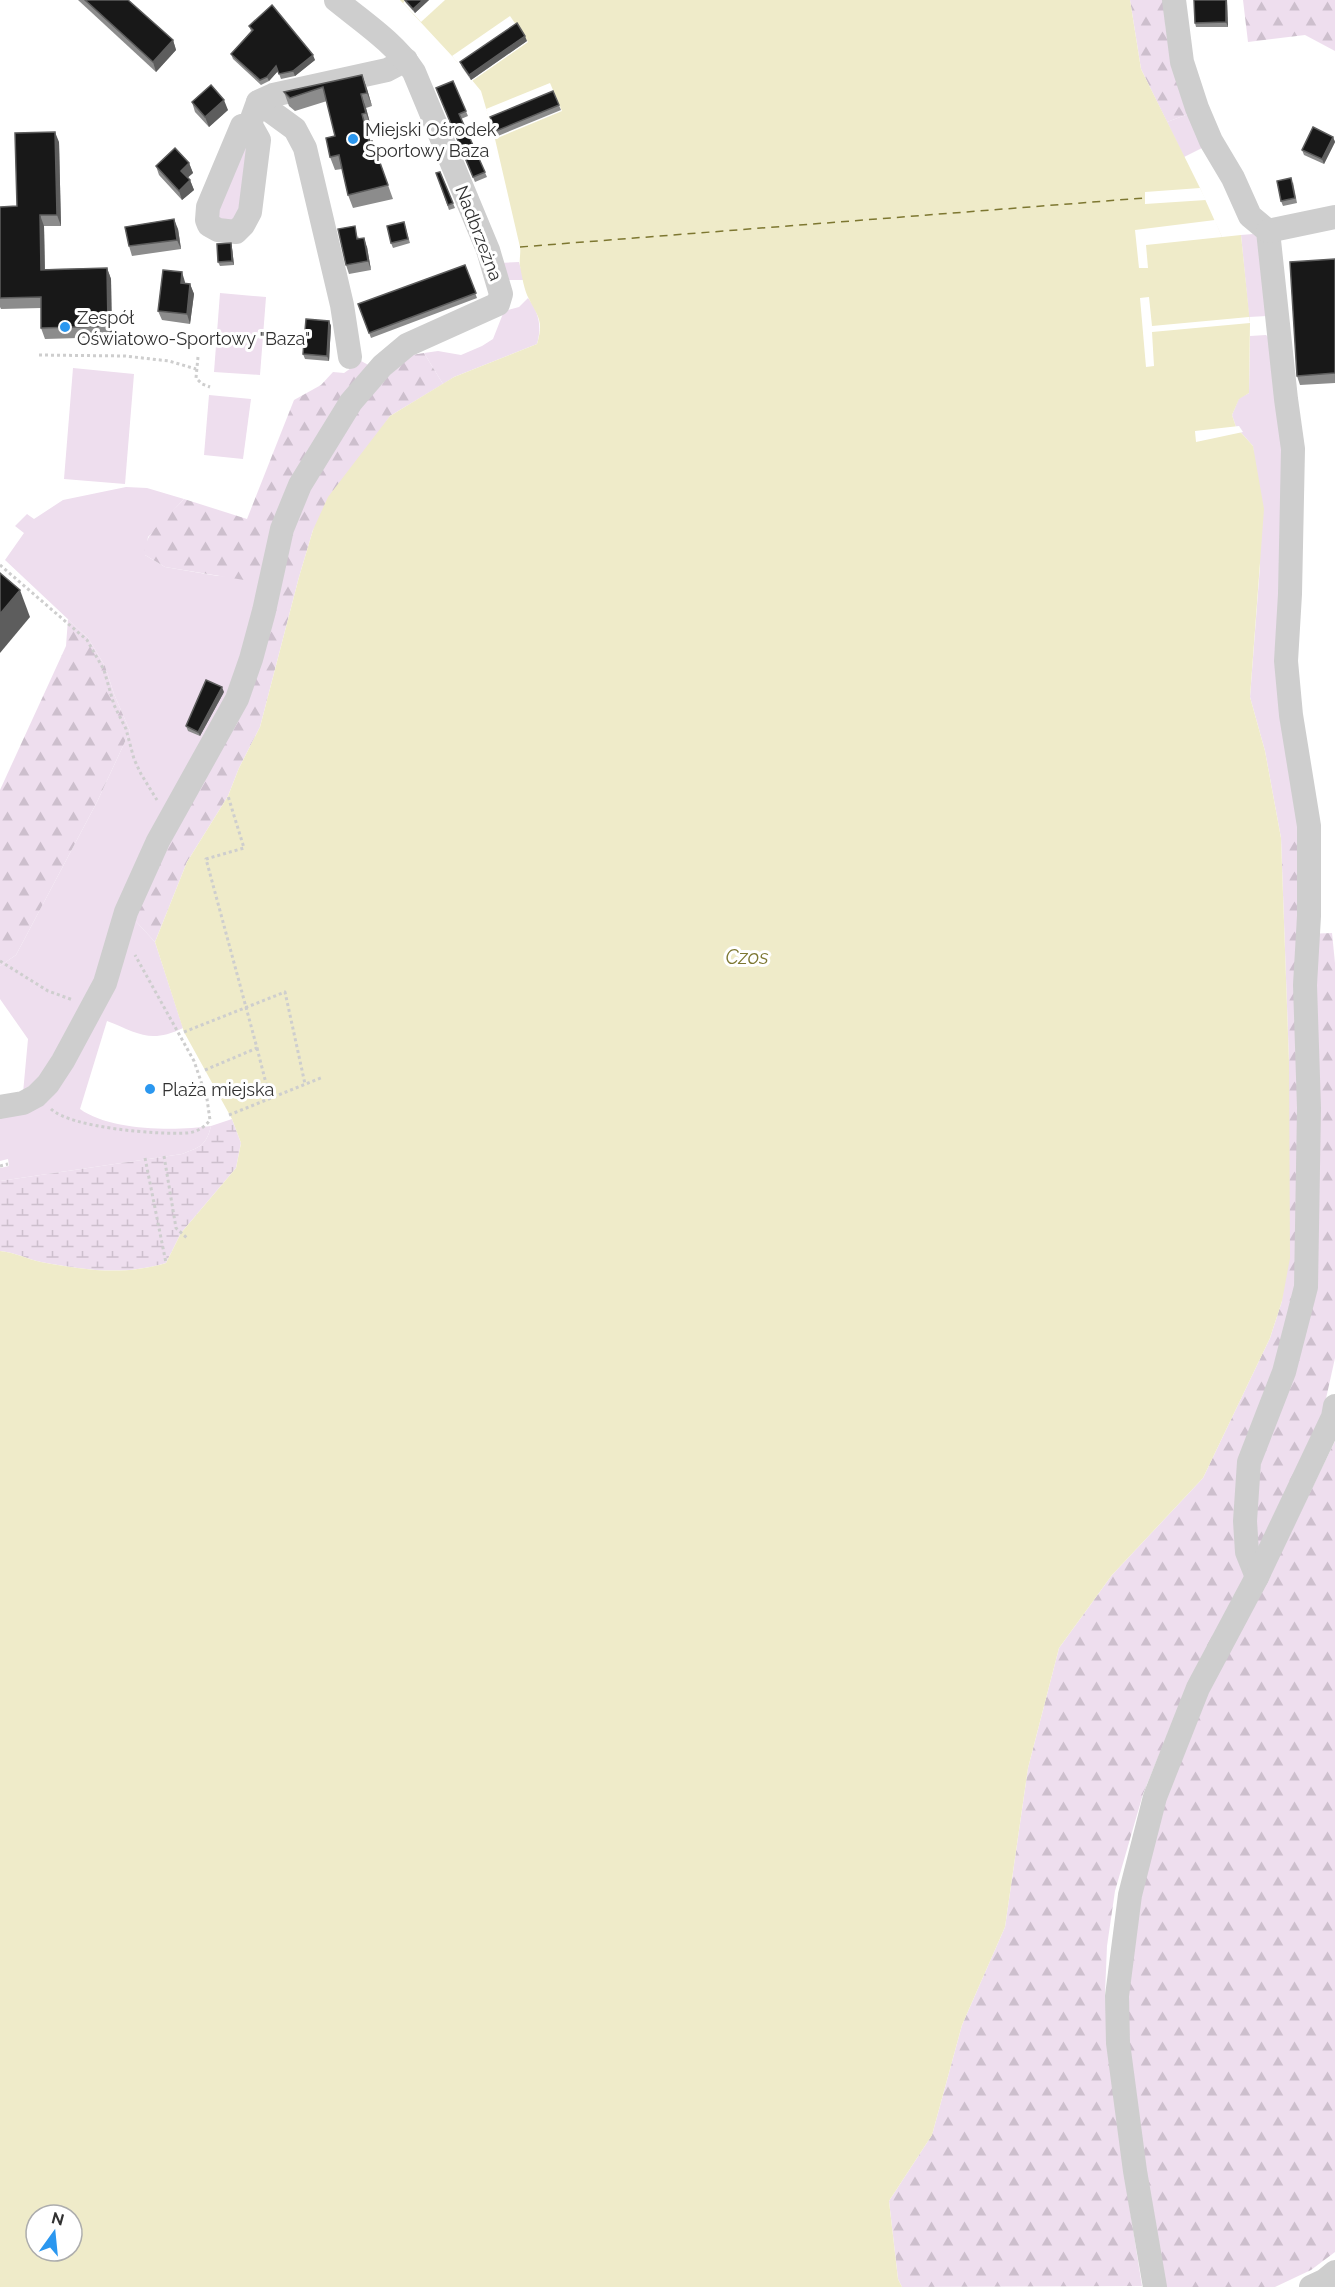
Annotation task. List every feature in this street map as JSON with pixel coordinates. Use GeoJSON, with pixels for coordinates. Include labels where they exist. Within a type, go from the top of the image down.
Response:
{"type":"FeatureCollection","features":[{"type":"Feature","properties":{"kind":"street","name":"Nadbrzeżna"},"geometry":{"type":"LineString","coordinates":[[173,815],[237,699],[264,611],[282,529],[300,485],[351,402],[382,366],[407,345],[494,308],[501,294],[497,275],[480,228],[414,72],[406,60],[336,0]]}},
{"type":"Feature","properties":{"kind":"street"},"geometry":{"type":"LineString","coordinates":[[1174,0],[1182,62],[1197,108],[1211,141],[1233,178],[1250,216],[1269,231],[1293,449],[1286,661],[1291,715],[1309,826],[1309,916],[1305,985],[1309,1108],[1306,1287],[1284,1372],[1249,1462],[1245,1521],[1247,1552],[1257,1577]]}},
{"type":"Feature","properties":{"kind":"street"},"geometry":{"type":"LineString","coordinates":[[350,357],[342,304],[305,148],[295,129],[254,113],[273,95],[387,70],[406,60]]}},
{"type":"Feature","properties":{"kind":"street"},"geometry":{"type":"LineString","coordinates":[[1269,231],[1335,218]]}},
{"type":"Feature","properties":{"kind":"street"},"geometry":{"type":"LineString","coordinates":[[0,1107],[23,1103],[36,1096],[48,1084],[63,1061],[105,983],[121,929],[158,841],[173,815]]}},
{"type":"Feature","properties":{"kind":"street"},"geometry":{"type":"LineString","coordinates":[[1155,2287],[1135,2171],[1118,2043],[1117,1996],[1121,1946],[1130,1895],[1155,1797],[1198,1688],[1257,1577],[1333,1418],[1335,1407]]}},
{"type":"Feature","properties":{"kind":"street"},"geometry":{"type":"LineString","coordinates":[[1311,2287],[1324,2281],[1335,2272]]}},
{"type":"Feature","properties":{"kind":"path"},"geometry":{"type":"LineString","coordinates":[[39,355],[124,356],[169,361],[196,369]]}},
{"type":"Feature","properties":{"kind":"path"},"geometry":{"type":"LineString","coordinates":[[198,357],[195,374],[198,381],[210,387]]}},
{"type":"Feature","properties":{"kind":"path"},"geometry":{"type":"LineString","coordinates":[[0,565],[87,640],[104,670],[114,705],[126,729],[134,759],[141,774],[161,808],[173,815]]}},
{"type":"Feature","properties":{"kind":"path"},"geometry":{"type":"LineString","coordinates":[[228,796],[244,848],[206,859],[270,1099]]}},
{"type":"Feature","properties":{"kind":"path"},"geometry":{"type":"LineString","coordinates":[[36,1096],[55,1113],[77,1121],[128,1131],[189,1133],[205,1127],[210,1120],[207,1099],[195,1061],[121,929]]}},
{"type":"Feature","properties":{"kind":"path"},"geometry":{"type":"LineString","coordinates":[[0,961],[48,991],[92,1007]]}},
{"type":"Feature","properties":{"kind":"path"},"geometry":{"type":"LineString","coordinates":[[184,1032],[285,992],[305,1084]]}},
{"type":"Feature","properties":{"kind":"path"},"geometry":{"type":"LineString","coordinates":[[205,1070],[257,1048]]}},
{"type":"Feature","properties":{"kind":"path"},"geometry":{"type":"LineString","coordinates":[[229,1115],[323,1077]]}},
{"type":"Feature","properties":{"kind":"path"},"geometry":{"type":"LineString","coordinates":[[164,1156],[176,1228],[188,1239]]}},
{"type":"Feature","properties":{"kind":"path"},"geometry":{"type":"LineString","coordinates":[[145,1158],[166,1263]]}},
{"type":"Feature","properties":{"kind":"path"},"geometry":{"type":"LineString","coordinates":[[0,1166],[8,1164]]}},
{"type":"Feature","properties":{"kind":"green space"},"geometry":{"type":"Polygon","coordinates":[[[1130,0],[1164,0],[1166,31],[1191,113],[1167,122],[1141,69],[1130,0]]]}},
{"type":"Feature","properties":{"kind":"green space"},"geometry":{"type":"Polygon","coordinates":[[[1243,0],[1335,0],[1335,51],[1305,35],[1248,42],[1243,0]]]}},
{"type":"Feature","properties":{"kind":"green space"},"geometry":{"type":"Polygon","coordinates":[[[1191,113],[1202,148],[1184,157],[1167,122],[1191,113]]]}},
{"type":"Feature","properties":{"kind":"green space"},"geometry":{"type":"Polygon","coordinates":[[[250,134],[241,220],[220,223],[214,208],[250,134]]]}},
{"type":"Feature","properties":{"kind":"green space"},"geometry":{"type":"Polygon","coordinates":[[[1253,234],[1260,239],[1267,316],[1249,317],[1241,235],[1253,234]]]}},
{"type":"Feature","properties":{"kind":"green space"},"geometry":{"type":"Polygon","coordinates":[[[519,262],[524,280],[505,280],[499,263],[519,262]]]}},
{"type":"Feature","properties":{"kind":"green space"},"geometry":{"type":"Polygon","coordinates":[[[220,293],[266,297],[260,375],[214,372],[220,293]]]}},
{"type":"Feature","properties":{"kind":"green space"},"geometry":{"type":"Polygon","coordinates":[[[528,298],[535,309],[538,320],[537,344],[454,377],[443,384],[424,353],[438,351],[461,355],[482,346],[493,339],[504,311],[519,307],[528,298]]]}},
{"type":"Feature","properties":{"kind":"green space"},"geometry":{"type":"Polygon","coordinates":[[[1266,335],[1286,449],[1301,838],[1281,838],[1265,751],[1250,697],[1260,566],[1253,446],[1236,427],[1232,415],[1239,398],[1249,393],[1250,336],[1266,335]]]}},
{"type":"Feature","properties":{"kind":"green space"},"geometry":{"type":"Polygon","coordinates":[[[424,353],[443,384],[390,416],[313,530],[260,727],[239,768],[228,796],[187,862],[155,942],[130,915],[193,794],[292,520],[362,401],[411,355],[424,353]]]}},
{"type":"Feature","properties":{"kind":"green space"},"geometry":{"type":"Polygon","coordinates":[[[361,361],[374,368],[265,577],[244,580],[165,567],[145,555],[145,547],[152,532],[184,499],[247,519],[294,400],[321,385],[333,372],[344,373],[361,361]]]}},
{"type":"Feature","properties":{"kind":"green space"},"geometry":{"type":"Polygon","coordinates":[[[73,368],[134,374],[125,484],[64,479],[73,368]]]}},
{"type":"Feature","properties":{"kind":"green space"},"geometry":{"type":"Polygon","coordinates":[[[209,395],[251,399],[243,459],[204,455],[209,395]]]}},
{"type":"Feature","properties":{"kind":"green space"},"geometry":{"type":"Polygon","coordinates":[[[126,487],[147,488],[184,499],[148,537],[145,555],[165,567],[218,576],[265,577],[250,644],[103,973],[58,1058],[23,1093],[28,1039],[0,999],[0,966],[16,955],[97,802],[130,731],[105,666],[88,638],[5,560],[24,533],[15,526],[27,514],[34,519],[63,500],[126,487]]]}},
{"type":"Feature","properties":{"kind":"green space"},"geometry":{"type":"Polygon","coordinates":[[[68,619],[88,638],[105,666],[130,731],[97,802],[16,955],[0,966],[0,790],[66,646],[68,619]]]}},
{"type":"Feature","properties":{"kind":"green space"},"geometry":{"type":"Polygon","coordinates":[[[1281,838],[1301,838],[1305,934],[1332,933],[1335,963],[1335,1358],[1323,1412],[1249,1572],[1189,1682],[1143,1794],[1115,1891],[1107,1946],[1105,1994],[1124,2172],[1142,2286],[902,2287],[898,2279],[889,2201],[932,2135],[962,2025],[1005,1927],[1028,1768],[1059,1648],[1112,1575],[1203,1478],[1270,1338],[1282,1301],[1289,1062],[1281,838]]]}},
{"type":"Feature","properties":{"kind":"green space"},"geometry":{"type":"Polygon","coordinates":[[[130,915],[155,942],[183,1028],[172,1033],[153,1036],[136,1033],[107,1021],[80,1109],[108,1122],[144,1128],[180,1129],[211,1126],[207,1138],[198,1147],[182,1154],[0,1181],[0,1168],[9,1166],[8,1159],[0,1161],[0,1114],[23,1112],[130,915]]]}},
{"type":"Feature","properties":{"kind":"green space"},"geometry":{"type":"Polygon","coordinates":[[[232,1119],[241,1143],[236,1168],[181,1233],[166,1263],[119,1271],[104,1270],[41,1262],[0,1251],[0,1181],[182,1154],[201,1145],[207,1138],[211,1126],[232,1119]]]}},
{"type":"Feature","properties":{"kind":"green space"},"geometry":{"type":"Polygon","coordinates":[[[1335,1441],[1335,2252],[1311,2270],[1275,2287],[1163,2287],[1129,2077],[1128,1950],[1164,1800],[1207,1693],[1265,1585],[1335,1441]]]}},
{"type":"Feature","properties":{"kind":"water","name":"Czos"},"geometry":{"type":"Polygon","coordinates":[[[400,0],[1130,0],[1141,69],[1222,237],[1241,235],[1250,323],[1249,393],[1239,399],[1232,415],[1236,427],[1253,446],[1264,509],[1250,697],[1265,751],[1281,838],[1289,1062],[1290,1258],[1282,1301],[1270,1338],[1203,1478],[1112,1575],[1059,1648],[1028,1768],[1005,1927],[962,2025],[932,2135],[889,2201],[898,2279],[902,2287],[0,2287],[0,1251],[41,1262],[104,1270],[119,1271],[166,1263],[181,1233],[236,1168],[241,1143],[232,1119],[184,1032],[155,942],[187,862],[228,796],[239,768],[260,727],[299,577],[313,530],[328,497],[390,416],[454,377],[537,344],[540,324],[523,283],[520,247],[495,139],[481,91],[400,0]]]}},
{"type":"Feature","properties":{"kind":"pier"},"geometry":{"type":"Polygon","coordinates":[[[406,0],[445,0],[421,22],[403,3],[406,0]]]}},
{"type":"Feature","properties":{"kind":"pier"},"geometry":{"type":"Polygon","coordinates":[[[510,16],[528,42],[472,81],[452,56],[510,16]]]}},
{"type":"Feature","properties":{"kind":"pier"},"geometry":{"type":"Polygon","coordinates":[[[550,83],[562,111],[495,139],[486,109],[550,83]]]}},
{"type":"Feature","properties":{"kind":"pier"},"geometry":{"type":"Polygon","coordinates":[[[1200,188],[1206,200],[1145,204],[1145,192],[1200,188]]]}},
{"type":"Feature","properties":{"kind":"pier"},"geometry":{"type":"Polygon","coordinates":[[[1215,220],[1222,237],[1146,245],[1148,268],[1139,268],[1135,230],[1215,220]]]}},
{"type":"Feature","properties":{"kind":"pier"},"geometry":{"type":"Polygon","coordinates":[[[1149,297],[1152,326],[1249,317],[1250,323],[1152,332],[1154,366],[1146,367],[1140,298],[1149,297]]]}},
{"type":"Feature","properties":{"kind":"pier"},"geometry":{"type":"Polygon","coordinates":[[[1239,426],[1243,432],[1196,442],[1195,431],[1239,426]]]}},
{"type":"Feature","properties":{"kind":"building"},"geometry":{"type":"Polygon","coordinates":[[[85,0],[128,0],[173,40],[153,62],[85,0]]]}},
{"type":"Feature","properties":{"kind":"building"},"geometry":{"type":"Polygon","coordinates":[[[405,0],[423,0],[413,9],[405,0]]]}},
{"type":"Feature","properties":{"kind":"building"},"geometry":{"type":"Polygon","coordinates":[[[1194,0],[1226,0],[1226,22],[1195,23],[1194,0]]]}},
{"type":"Feature","properties":{"kind":"building"},"geometry":{"type":"Polygon","coordinates":[[[272,5],[313,55],[293,71],[279,74],[276,66],[267,77],[260,80],[231,54],[253,30],[249,26],[272,5]]]}},
{"type":"Feature","properties":{"kind":"building"},"geometry":{"type":"Polygon","coordinates":[[[517,23],[525,36],[469,75],[460,62],[517,23]]]}},
{"type":"Feature","properties":{"kind":"building","name":"Miejski Ośrodek Sportowy Baza"},"geometry":{"type":"Polygon","coordinates":[[[362,75],[367,93],[361,94],[366,113],[362,114],[369,142],[372,141],[376,161],[379,160],[388,185],[348,195],[339,155],[330,157],[326,138],[335,136],[323,87],[290,98],[284,92],[362,75]]]}},
{"type":"Feature","properties":{"kind":"building"},"geometry":{"type":"Polygon","coordinates":[[[453,81],[466,111],[459,114],[485,172],[473,177],[436,88],[453,81]]]}},
{"type":"Feature","properties":{"kind":"building"},"geometry":{"type":"Polygon","coordinates":[[[211,85],[224,100],[205,117],[192,102],[211,85]]]}},
{"type":"Feature","properties":{"kind":"building"},"geometry":{"type":"Polygon","coordinates":[[[553,91],[559,105],[496,131],[490,117],[553,91]]]}},
{"type":"Feature","properties":{"kind":"building"},"geometry":{"type":"Polygon","coordinates":[[[1313,127],[1333,137],[1322,159],[1302,150],[1313,127]]]}},
{"type":"Feature","properties":{"kind":"building"},"geometry":{"type":"Polygon","coordinates":[[[55,132],[57,215],[40,215],[41,270],[107,268],[108,326],[41,328],[41,297],[0,298],[0,207],[17,206],[15,133],[55,132]]]}},
{"type":"Feature","properties":{"kind":"building"},"geometry":{"type":"Polygon","coordinates":[[[175,148],[189,163],[181,171],[190,180],[179,191],[156,166],[175,148]]]}},
{"type":"Feature","properties":{"kind":"building"},"geometry":{"type":"Polygon","coordinates":[[[440,172],[453,203],[448,205],[436,173],[440,172]]]}},
{"type":"Feature","properties":{"kind":"building"},"geometry":{"type":"Polygon","coordinates":[[[1291,178],[1295,198],[1281,201],[1277,181],[1291,178]]]}},
{"type":"Feature","properties":{"kind":"building"},"geometry":{"type":"Polygon","coordinates":[[[174,219],[177,240],[129,246],[125,227],[174,219]]]}},
{"type":"Feature","properties":{"kind":"building"},"geometry":{"type":"Polygon","coordinates":[[[404,222],[408,239],[391,243],[387,226],[404,222]]]}},
{"type":"Feature","properties":{"kind":"building"},"geometry":{"type":"Polygon","coordinates":[[[355,226],[357,239],[364,238],[368,261],[346,265],[338,229],[355,226]]]}},
{"type":"Feature","properties":{"kind":"building"},"geometry":{"type":"Polygon","coordinates":[[[231,243],[232,261],[218,262],[217,244],[231,243]]]}},
{"type":"Feature","properties":{"kind":"building"},"geometry":{"type":"Polygon","coordinates":[[[1335,259],[1335,373],[1297,376],[1290,262],[1335,259]]]}},
{"type":"Feature","properties":{"kind":"building"},"geometry":{"type":"Polygon","coordinates":[[[465,265],[476,293],[369,333],[358,304],[465,265]]]}},
{"type":"Feature","properties":{"kind":"building"},"geometry":{"type":"Polygon","coordinates":[[[163,270],[182,272],[181,283],[190,284],[187,314],[158,311],[163,270]]]}},
{"type":"Feature","properties":{"kind":"building"},"geometry":{"type":"Polygon","coordinates":[[[306,319],[329,321],[327,356],[303,354],[306,319]]]}},
{"type":"Feature","properties":{"kind":"building"},"geometry":{"type":"Polygon","coordinates":[[[0,573],[20,590],[0,614],[0,573]]]}},
{"type":"Feature","properties":{"kind":"building"},"geometry":{"type":"Polygon","coordinates":[[[206,680],[222,687],[198,732],[186,726],[206,680]]]}},
{"type":"Feature","properties":{"kind":"ferry route"},"geometry":{"type":"LineString","coordinates":[[520,247],[1144,198]]}},
{"type":"Feature","properties":{"kind":"place","name":"Miejski Ośrodek Sportowy Baza"},"geometry":{"type":"Point","coordinates":[353,139]}},
{"type":"Feature","properties":{"kind":"place","name":"Zespół Oświatowo-Sportowy \"Baza\""},"geometry":{"type":"Point","coordinates":[65,327]}},
{"type":"Feature","properties":{"kind":"place","name":"Plaża miejska"},"geometry":{"type":"Point","coordinates":[150,1089]}}]}
